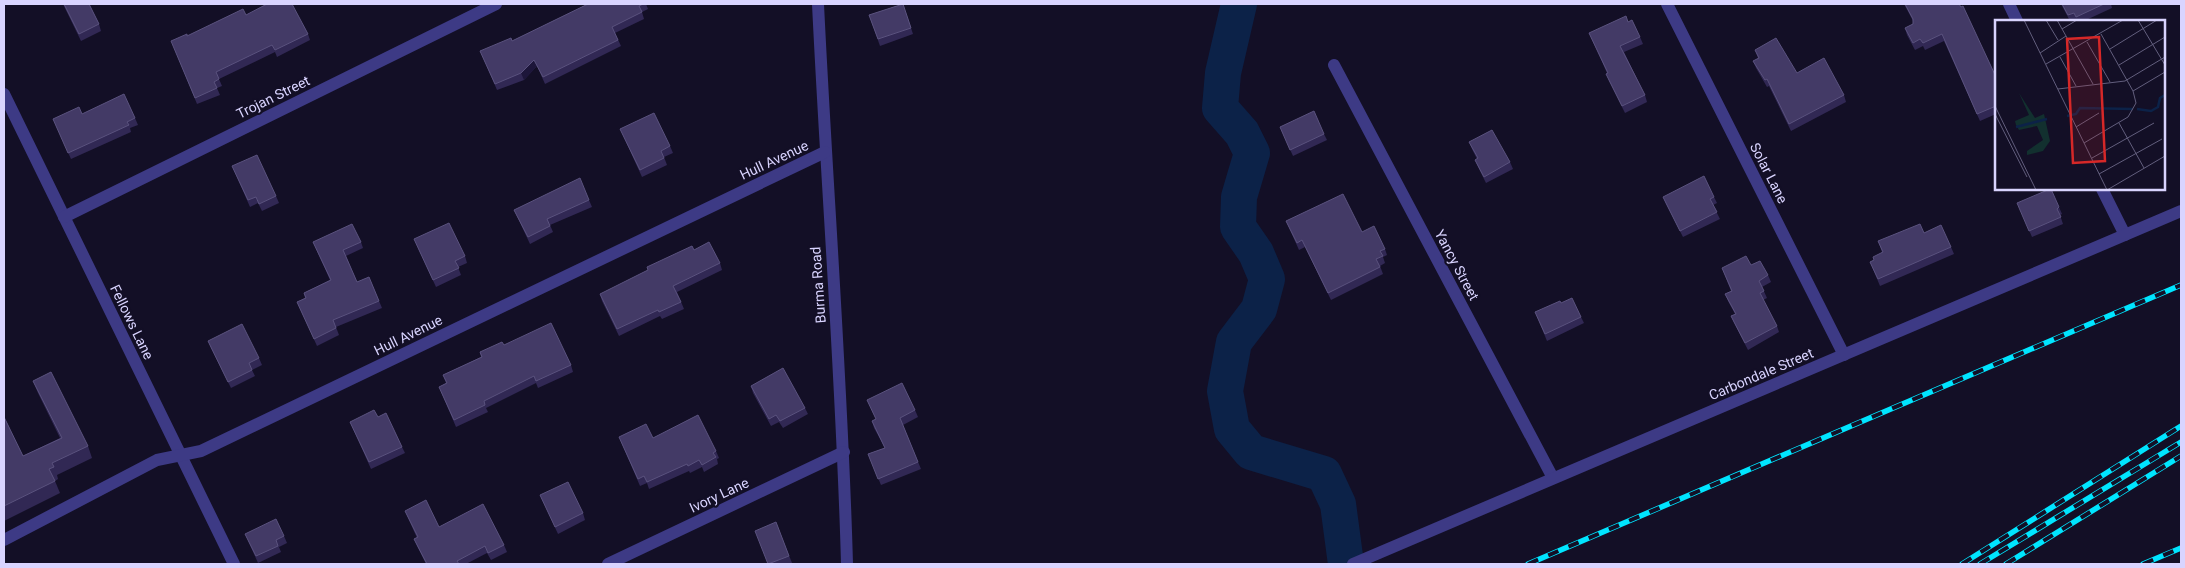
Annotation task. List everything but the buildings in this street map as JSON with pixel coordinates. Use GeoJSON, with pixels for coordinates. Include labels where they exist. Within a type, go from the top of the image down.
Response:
{"type":"FeatureCollection","features":[{"type":"Feature","properties":{"kind":"street","name":"Trojan Street"},"geometry":{"type":"LineString","coordinates":[[64,217],[496,4]]}},
{"type":"Feature","properties":{"kind":"street","name":"Burma Road"},"geometry":{"type":"LineString","coordinates":[[818,4],[825,152],[844,452],[847,564]]}},
{"type":"Feature","properties":{"kind":"street","name":"Solar Lane"},"geometry":{"type":"LineString","coordinates":[[1667,4],[1844,355]]}},
{"type":"Feature","properties":{"kind":"street"},"geometry":{"type":"LineString","coordinates":[[2008,4],[2016,20]]}},
{"type":"Feature","properties":{"kind":"street","name":"Yancy Street"},"geometry":{"type":"LineString","coordinates":[[1334,65],[1553,478]]}},
{"type":"Feature","properties":{"kind":"street","name":"Fellows Lane"},"geometry":{"type":"LineString","coordinates":[[4,94],[234,564]]}},
{"type":"Feature","properties":{"kind":"street","name":"Hull Avenue"},"geometry":{"type":"LineString","coordinates":[[4,540],[157,460],[201,451],[825,152]]}},
{"type":"Feature","properties":{"kind":"street"},"geometry":{"type":"LineString","coordinates":[[2102,190],[2125,235]]}},
{"type":"Feature","properties":{"kind":"street","name":"Carbondale Street"},"geometry":{"type":"LineString","coordinates":[[1353,564],[2181,212]]}},
{"type":"Feature","properties":{"kind":"street","name":"Ivory Lane"},"geometry":{"type":"LineString","coordinates":[[608,564],[844,452]]}},
{"type":"Feature","properties":{"kind":"waterway"},"geometry":{"type":"LineString","coordinates":[[1239,4],[1223,73],[1220,108],[1242,133],[1252,153],[1239,197],[1238,227],[1256,253],[1267,279],[1259,309],[1234,342],[1225,391],[1232,429],[1251,452],[1324,474],[1338,504],[1346,564]]}},
{"type":"Feature","properties":{"kind":"railway"},"geometry":{"type":"LineString","coordinates":[[1528,564],[2181,285]]}},
{"type":"Feature","properties":{"kind":"railway"},"geometry":{"type":"LineString","coordinates":[[1962,564],[2181,426]]}},
{"type":"Feature","properties":{"kind":"railway"},"geometry":{"type":"LineString","coordinates":[[1980,564],[2181,442]]}},
{"type":"Feature","properties":{"kind":"railway"},"geometry":{"type":"LineString","coordinates":[[2006,564],[2181,456]]}},
{"type":"Feature","properties":{"kind":"railway"},"geometry":{"type":"LineString","coordinates":[[2143,564],[2181,548]]}}]}
